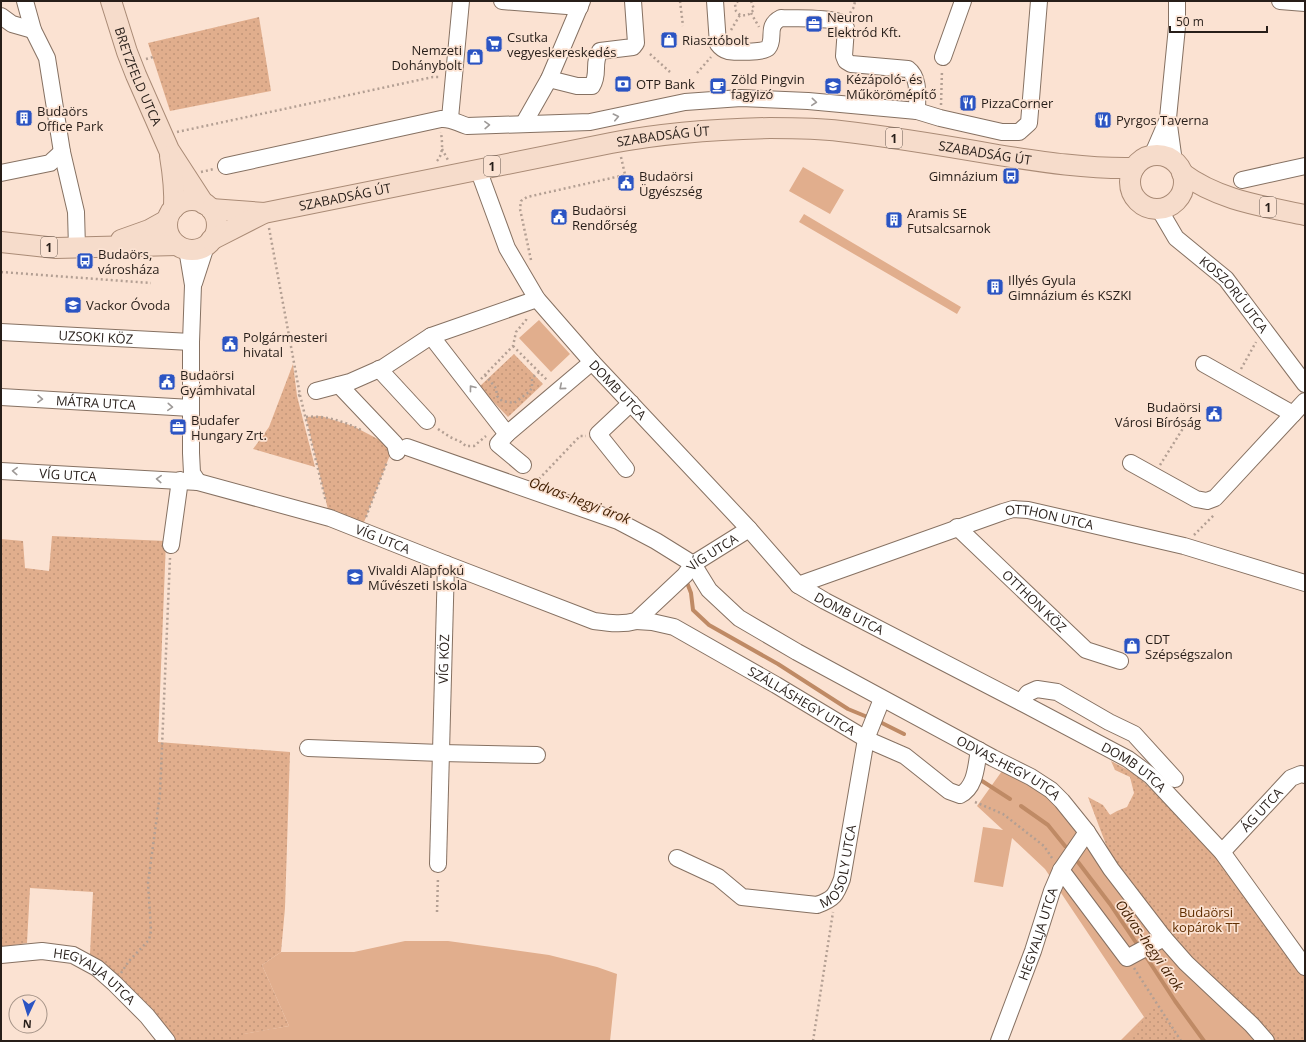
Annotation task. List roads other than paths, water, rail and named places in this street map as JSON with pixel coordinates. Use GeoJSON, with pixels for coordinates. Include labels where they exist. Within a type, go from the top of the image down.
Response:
{"type":"FeatureCollection","features":[{"type":"Feature","properties":{"kind":"main road","name":"BRETZFELD UTCA"},"geometry":{"type":"LineString","coordinates":[[111,1],[131,63],[169,150],[208,206]]}},
{"type":"Feature","properties":{"kind":"main road","name":"SZABADSÁG ÚT"},"geometry":{"type":"LineString","coordinates":[[1,242],[28,246],[77,248],[195,245],[266,220],[478,169],[645,136],[721,130],[793,128],[821,129],[1066,165],[1114,169],[1134,168]]}},
{"type":"Feature","properties":{"kind":"main road","name":"BRETZFELD UTCA"},"geometry":{"type":"LineString","coordinates":[[169,150],[175,193],[171,214]]}},
{"type":"Feature","properties":{"kind":"main road","name":"SZABADSÁG ÚT"},"geometry":{"type":"LineString","coordinates":[[1152,156],[1165,157],[1205,188],[1232,199],[1305,215]]}},
{"type":"Feature","properties":{"kind":"main road"},"geometry":{"type":"LineString","coordinates":[[1132,194],[1130,185],[1134,168],[1145,158],[1152,156]]}},
{"type":"Feature","properties":{"kind":"main road","name":"SZABADSÁG ÚT"},"geometry":{"type":"LineString","coordinates":[[1066,165],[1111,182],[1132,194],[1144,206],[1151,209],[1167,205],[1232,199]]}},
{"type":"Feature","properties":{"kind":"main road"},"geometry":{"type":"LineString","coordinates":[[1167,205],[1181,192],[1183,183],[1178,167]]}},
{"type":"Feature","properties":{"kind":"main road","name":"1"},"geometry":{"type":"LineString","coordinates":[[171,214],[179,204],[192,200],[208,206]]}},
{"type":"Feature","properties":{"kind":"main road","name":"SZABADSÁG ÚT"},"geometry":{"type":"LineString","coordinates":[[208,206],[266,220]]}},
{"type":"Feature","properties":{"kind":"main road"},"geometry":{"type":"LineString","coordinates":[[171,214],[167,225],[170,236],[195,245],[214,236],[216,224],[214,214],[208,206]]}},
{"type":"Feature","properties":{"kind":"main road","name":"SZABADSÁG ÚT"},"geometry":{"type":"LineString","coordinates":[[98,247],[126,239],[149,230],[171,214]]}},
{"type":"Feature","properties":{"kind":"street"},"geometry":{"type":"LineString","coordinates":[[25,1],[33,30],[46,58],[62,152],[76,212],[77,248]]}},
{"type":"Feature","properties":{"kind":"street"},"geometry":{"type":"LineString","coordinates":[[445,119],[461,1]]}},
{"type":"Feature","properties":{"kind":"street"},"geometry":{"type":"LineString","coordinates":[[502,1],[581,4],[549,79],[524,124]]}},
{"type":"Feature","properties":{"kind":"street"},"geometry":{"type":"LineString","coordinates":[[549,79],[577,86],[592,86],[596,80],[595,58],[600,51],[633,47],[636,43],[633,1]]}},
{"type":"Feature","properties":{"kind":"street"},"geometry":{"type":"LineString","coordinates":[[714,1],[718,44],[721,48],[727,51],[760,52],[766,50],[770,46],[772,27],[775,21],[781,18],[820,20],[839,22],[843,24],[846,28],[844,56],[846,61],[851,64],[908,69],[913,73],[916,80],[917,111]]}},
{"type":"Feature","properties":{"kind":"street"},"geometry":{"type":"LineString","coordinates":[[943,57],[963,1]]}},
{"type":"Feature","properties":{"kind":"street"},"geometry":{"type":"LineString","coordinates":[[226,166],[445,119],[467,126],[590,122],[685,102],[741,98],[808,101],[917,111],[940,118],[1002,132],[1019,132],[1029,122],[1039,1]]}},
{"type":"Feature","properties":{"kind":"street"},"geometry":{"type":"LineString","coordinates":[[1177,1],[1177,27],[1168,118],[1178,167]]}},
{"type":"Feature","properties":{"kind":"street"},"geometry":{"type":"LineString","coordinates":[[1280,1],[1303,2]]}},
{"type":"Feature","properties":{"kind":"street"},"geometry":{"type":"LineString","coordinates":[[1,16],[12,24],[33,30]]}},
{"type":"Feature","properties":{"kind":"street"},"geometry":{"type":"LineString","coordinates":[[1152,156],[1168,118]]}},
{"type":"Feature","properties":{"kind":"street"},"geometry":{"type":"LineString","coordinates":[[1,173],[50,164],[62,152]]}},
{"type":"Feature","properties":{"kind":"street"},"geometry":{"type":"LineString","coordinates":[[1242,180],[1305,166]]}},
{"type":"Feature","properties":{"kind":"street","name":"DOMB UTCA"},"geometry":{"type":"LineString","coordinates":[[478,169],[507,248],[523,275],[534,300],[749,529],[798,585],[825,601],[1128,759],[1151,776],[1222,852],[1305,967]]}},
{"type":"Feature","properties":{"kind":"street","name":"KOSZORÚ UTCA"},"geometry":{"type":"LineString","coordinates":[[1167,205],[1176,238],[1226,279],[1305,384]]}},
{"type":"Feature","properties":{"kind":"street"},"geometry":{"type":"LineString","coordinates":[[195,245],[191,342],[191,408],[192,473],[198,482]]}},
{"type":"Feature","properties":{"kind":"street"},"geometry":{"type":"LineString","coordinates":[[316,391],[350,382],[384,367],[431,336],[534,300]]}},
{"type":"Feature","properties":{"kind":"street","name":"UZSOKI KÖZ"},"geometry":{"type":"LineString","coordinates":[[1,332],[191,342]]}},
{"type":"Feature","properties":{"kind":"street"},"geometry":{"type":"LineString","coordinates":[[431,336],[504,430]]}},
{"type":"Feature","properties":{"kind":"street"},"geometry":{"type":"LineString","coordinates":[[523,465],[498,444],[504,430],[558,391],[592,362]]}},
{"type":"Feature","properties":{"kind":"street"},"geometry":{"type":"LineString","coordinates":[[1204,364],[1293,414]]}},
{"type":"Feature","properties":{"kind":"street"},"geometry":{"type":"LineString","coordinates":[[379,369],[427,421]]}},
{"type":"Feature","properties":{"kind":"street"},"geometry":{"type":"LineString","coordinates":[[340,385],[395,444],[397,453],[504,481],[618,521],[656,541],[693,564]]}},
{"type":"Feature","properties":{"kind":"street","name":"MÁTRA UTCA"},"geometry":{"type":"LineString","coordinates":[[1,397],[191,408]]}},
{"type":"Feature","properties":{"kind":"street"},"geometry":{"type":"LineString","coordinates":[[1131,462],[1196,499],[1207,501],[1215,498],[1305,401]]}},
{"type":"Feature","properties":{"kind":"street"},"geometry":{"type":"LineString","coordinates":[[626,469],[598,434],[631,403]]}},
{"type":"Feature","properties":{"kind":"street","name":"VÍG UTCA"},"geometry":{"type":"LineString","coordinates":[[1,470],[198,482],[330,518],[594,621],[612,624],[627,624],[636,621],[684,575],[693,564],[749,529]]}},
{"type":"Feature","properties":{"kind":"street"},"geometry":{"type":"LineString","coordinates":[[171,545],[180,480]]}},
{"type":"Feature","properties":{"kind":"street","name":"OTTHON UTCA"},"geometry":{"type":"LineString","coordinates":[[798,585],[957,527],[1013,509],[1028,510],[1184,546],[1305,583]]}},
{"type":"Feature","properties":{"kind":"street","name":"OTTHON KÖZ"},"geometry":{"type":"LineString","coordinates":[[957,527],[1086,650],[1120,661]]}},
{"type":"Feature","properties":{"kind":"street","name":"VÍG KÖZ"},"geometry":{"type":"LineString","coordinates":[[438,864],[446,564]]}},
{"type":"Feature","properties":{"kind":"street","name":"ODVAS-HEGY UTCA"},"geometry":{"type":"LineString","coordinates":[[693,564],[709,590],[740,618],[797,652],[1031,777],[1051,790],[1087,832],[1111,869],[1164,938],[1186,963],[1252,1025],[1266,1041]]}},
{"type":"Feature","properties":{"kind":"street","name":"SZÁLLÁSHEGY UTCA"},"geometry":{"type":"LineString","coordinates":[[636,621],[652,622],[674,627],[776,685],[866,739],[905,756],[949,791],[960,795],[966,792],[974,777],[979,750]]}},
{"type":"Feature","properties":{"kind":"street"},"geometry":{"type":"LineString","coordinates":[[1021,702],[1028,693],[1037,690],[1057,692],[1109,722],[1134,734],[1175,779]]}},
{"type":"Feature","properties":{"kind":"street","name":"MOSOLY UTCA"},"geometry":{"type":"LineString","coordinates":[[677,858],[718,877],[742,897],[817,905],[829,901],[836,894],[842,880],[866,739],[882,698]]}},
{"type":"Feature","properties":{"kind":"street"},"geometry":{"type":"LineString","coordinates":[[308,748],[537,755]]}},
{"type":"Feature","properties":{"kind":"street","name":"ÁG UTCA"},"geometry":{"type":"LineString","coordinates":[[1222,852],[1291,778],[1301,774],[1305,775]]}},
{"type":"Feature","properties":{"kind":"street","name":"HEGYALJA UTCA"},"geometry":{"type":"LineString","coordinates":[[999,1041],[1033,951],[1052,891],[1061,870],[1087,832]]}},
{"type":"Feature","properties":{"kind":"street"},"geometry":{"type":"LineString","coordinates":[[1061,870],[1127,958],[1164,938]]}},
{"type":"Feature","properties":{"kind":"street","name":"HEGYALJA UTCA"},"geometry":{"type":"LineString","coordinates":[[1,955],[42,951],[73,954],[97,968],[114,983],[147,1016],[167,1041]]}},
{"type":"Feature","properties":{"kind":"waterway","name":"Odvas-hegyi árok"},"geometry":{"type":"LineString","coordinates":[[686,580],[691,593],[693,610],[709,625],[778,664],[848,709],[865,716]]}},
{"type":"Feature","properties":{"kind":"waterway","name":"Odvas-hegyi árok"},"geometry":{"type":"LineString","coordinates":[[878,721],[904,734]]}},
{"type":"Feature","properties":{"kind":"waterway","name":"Odvas-hegyi árok"},"geometry":{"type":"LineString","coordinates":[[979,779],[1010,799]]}},
{"type":"Feature","properties":{"kind":"waterway","name":"Odvas-hegyi árok"},"geometry":{"type":"LineString","coordinates":[[1021,806],[1048,825],[1065,846]]}},
{"type":"Feature","properties":{"kind":"waterway","name":"Odvas-hegyi árok"},"geometry":{"type":"LineString","coordinates":[[1078,862],[1110,904],[1139,947]]}},
{"type":"Feature","properties":{"kind":"waterway","name":"Odvas-hegyi árok"},"geometry":{"type":"LineString","coordinates":[[1143,952],[1175,1001],[1204,1041]]}},
{"type":"Feature","properties":{"kind":"place","name":"Neuron Elektród Kft."},"geometry":{"type":"Point","coordinates":[814,24]}},
{"type":"Feature","properties":{"kind":"place","name":"Riasztóbolt"},"geometry":{"type":"Point","coordinates":[669,40]}},
{"type":"Feature","properties":{"kind":"place","name":"Csutka vegyeskereskedés"},"geometry":{"type":"Point","coordinates":[494,44]}},
{"type":"Feature","properties":{"kind":"place","name":"Nemzeti Dohánybolt"},"geometry":{"type":"Point","coordinates":[475,57]}},
{"type":"Feature","properties":{"kind":"place","name":"OTP Bank"},"geometry":{"type":"Point","coordinates":[623,84]}},
{"type":"Feature","properties":{"kind":"place","name":"Zöld Pingvin fagyizó"},"geometry":{"type":"Point","coordinates":[718,86]}},
{"type":"Feature","properties":{"kind":"place","name":"Kézápoló- és Műkörömépítő"},"geometry":{"type":"Point","coordinates":[833,86]}},
{"type":"Feature","properties":{"kind":"place","name":"PizzaCorner"},"geometry":{"type":"Point","coordinates":[968,103]}},
{"type":"Feature","properties":{"kind":"place","name":"Budaörs Office Park"},"geometry":{"type":"Point","coordinates":[24,118]}},
{"type":"Feature","properties":{"kind":"place","name":"Pyrgos Taverna"},"geometry":{"type":"Point","coordinates":[1103,120]}},
{"type":"Feature","properties":{"kind":"place","name":"Gimnázium"},"geometry":{"type":"Point","coordinates":[1011,176]}},
{"type":"Feature","properties":{"kind":"place","name":"Budaörsi Ügyészség"},"geometry":{"type":"Point","coordinates":[626,183]}},
{"type":"Feature","properties":{"kind":"place","name":"Budaörsi Rendőrség"},"geometry":{"type":"Point","coordinates":[559,217]}},
{"type":"Feature","properties":{"kind":"place","name":"Aramis SE Futsalcsarnok"},"geometry":{"type":"Point","coordinates":[894,220]}},
{"type":"Feature","properties":{"kind":"place","name":"Budaörs, városháza"},"geometry":{"type":"Point","coordinates":[85,261]}},
{"type":"Feature","properties":{"kind":"place","name":"Illyés Gyula Gimnázium és KSZKI"},"geometry":{"type":"Point","coordinates":[995,287]}},
{"type":"Feature","properties":{"kind":"place","name":"Vackor Óvoda"},"geometry":{"type":"Point","coordinates":[73,305]}},
{"type":"Feature","properties":{"kind":"place","name":"Polgármesteri hivatal"},"geometry":{"type":"Point","coordinates":[230,344]}},
{"type":"Feature","properties":{"kind":"place","name":"Budaörsi Gyámhivatal"},"geometry":{"type":"Point","coordinates":[167,382]}},
{"type":"Feature","properties":{"kind":"place","name":"Budaörsi Városi Bíróság"},"geometry":{"type":"Point","coordinates":[1214,414]}},
{"type":"Feature","properties":{"kind":"place","name":"Budafer Hungary Zrt."},"geometry":{"type":"Point","coordinates":[178,427]}},
{"type":"Feature","properties":{"kind":"place","name":"Vivaldi Alapfokú Művészeti Iskola"},"geometry":{"type":"Point","coordinates":[355,577]}},
{"type":"Feature","properties":{"kind":"place","name":"CDT Szépségszalon"},"geometry":{"type":"Point","coordinates":[1132,646]}},
{"type":"Feature","properties":{"kind":"park label","name":"Budaörsi kopárok TT"},"geometry":{"type":"Point","coordinates":[1206,920]}}]}
